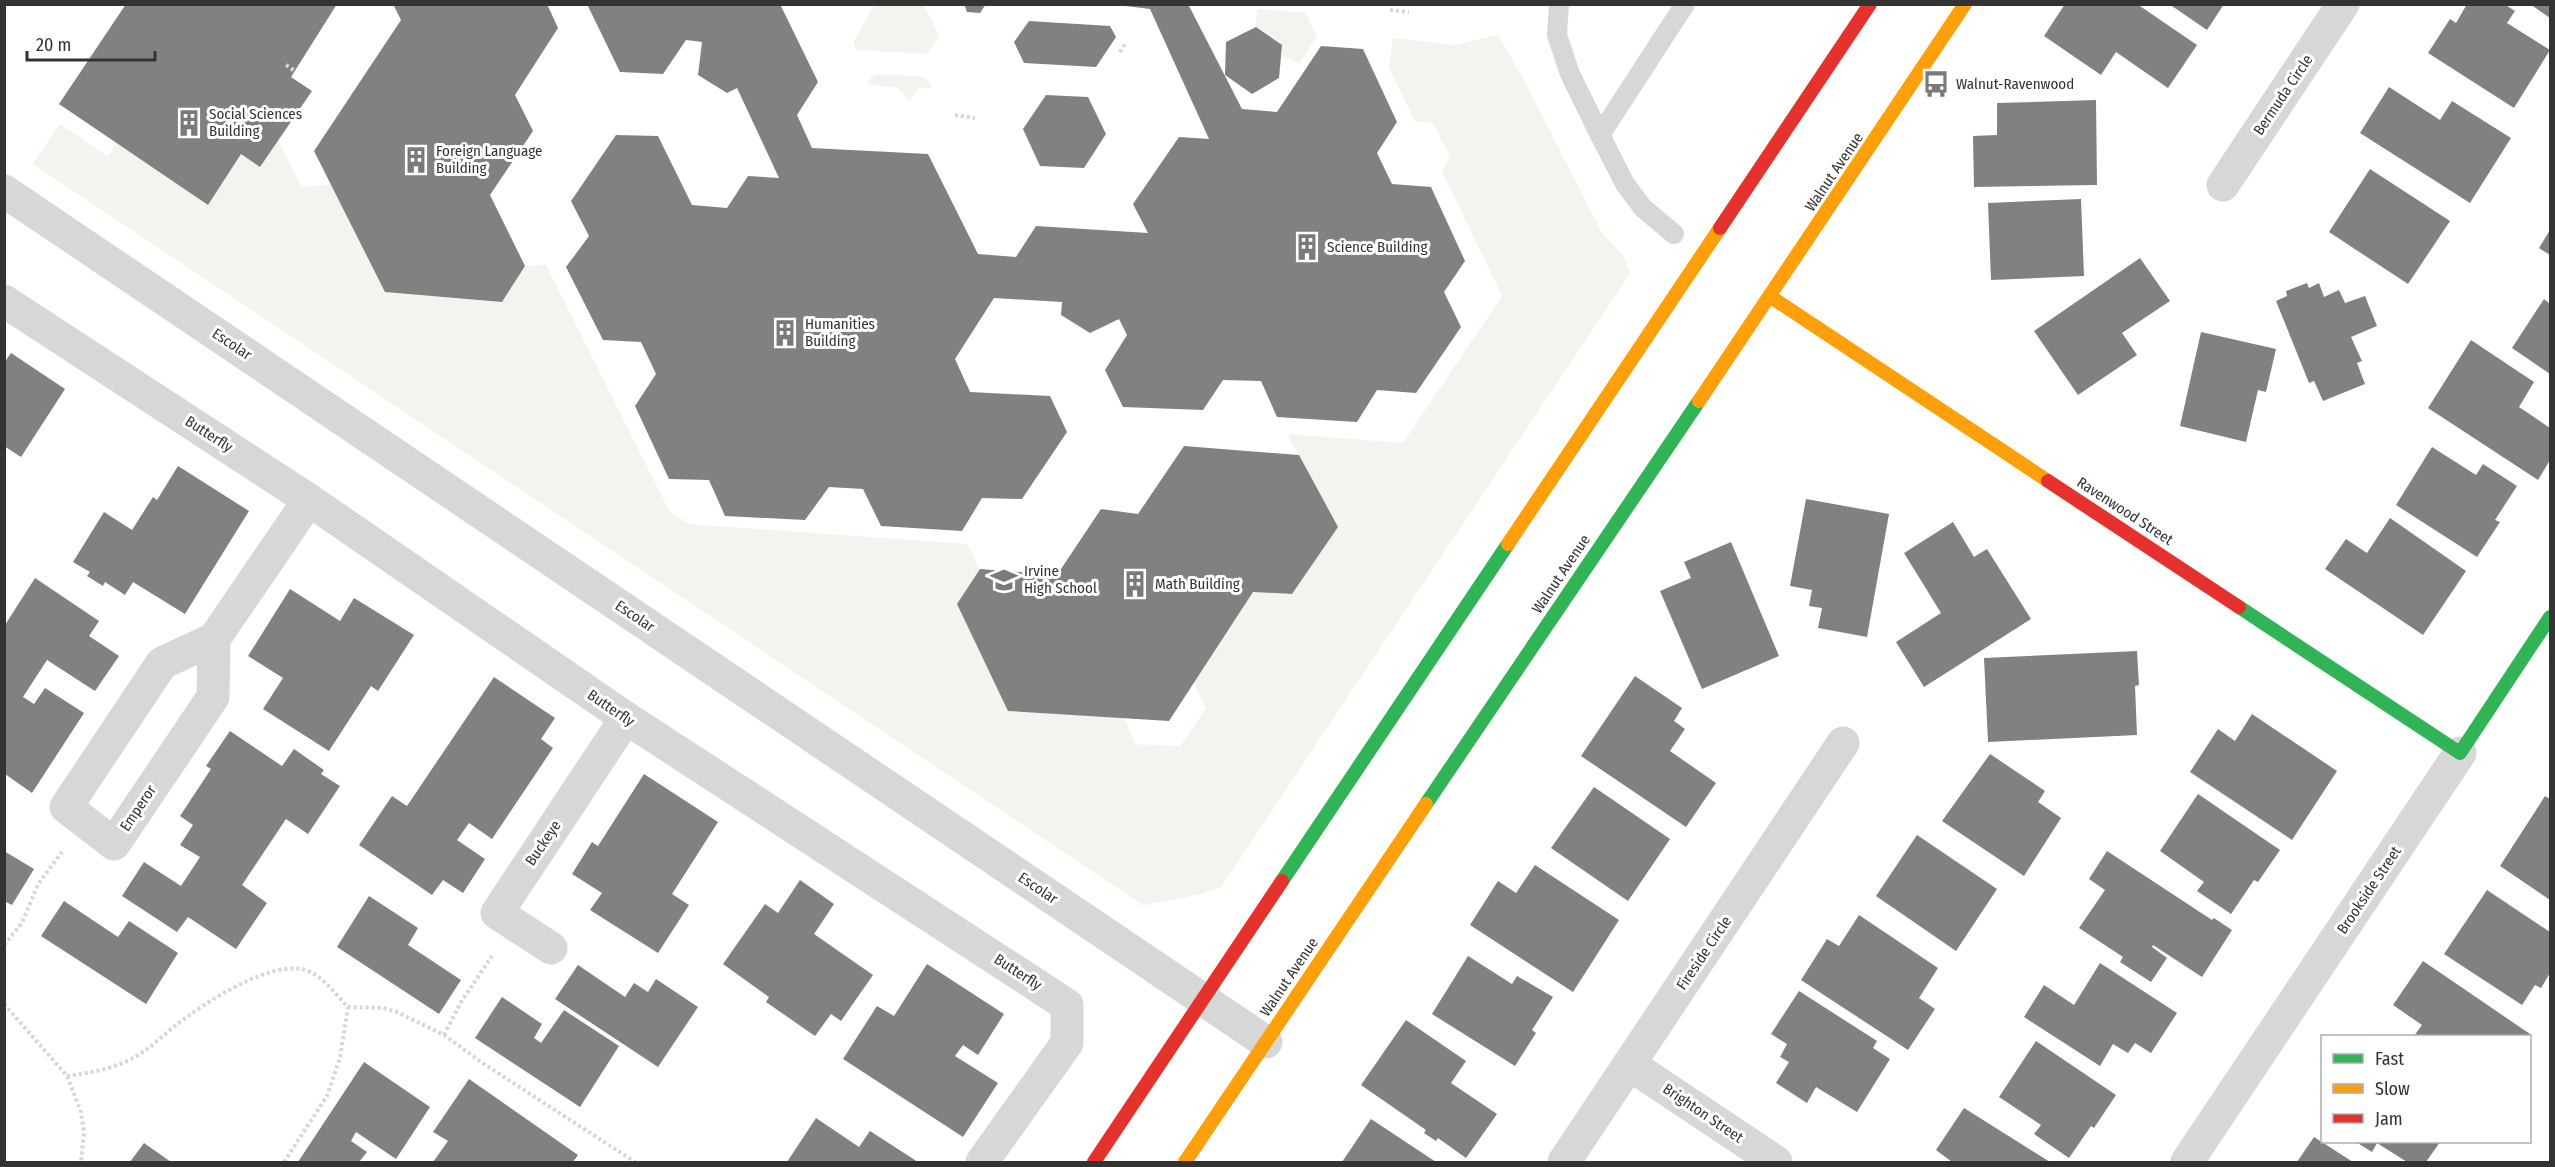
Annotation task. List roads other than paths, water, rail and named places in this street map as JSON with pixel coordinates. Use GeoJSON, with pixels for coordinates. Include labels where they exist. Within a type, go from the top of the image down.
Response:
{"type":"FeatureCollection","features":[{"type":"Feature","properties":{"kind":"main road"},"geometry":{"type":"LineString","coordinates":[[1094,1162],[1870,4]]}},
{"type":"Feature","properties":{"kind":"main road","name":"Walnut Avenue"},"geometry":{"type":"LineString","coordinates":[[1185,1162],[1544,628],[1771,297],[1965,4]]}},
{"type":"Feature","properties":{"kind":"main road","name":"Ravenwood Street"},"geometry":{"type":"LineString","coordinates":[[1771,297],[2460,753]]}},
{"type":"Feature","properties":{"kind":"main road","name":"Brookside Street"},"geometry":{"type":"LineString","coordinates":[[2460,753],[2550,617]]}},
{"type":"Feature","properties":{"kind":"street","name":"Bermuda Circle"},"geometry":{"type":"LineString","coordinates":[[2223,185],[2343,4]]}},
{"type":"Feature","properties":{"kind":"street","name":"Escolar"},"geometry":{"type":"LineString","coordinates":[[4,191],[1266,1042]]}},
{"type":"Feature","properties":{"kind":"street","name":"Butterfly"},"geometry":{"type":"LineString","coordinates":[[4,301],[309,500],[626,718],[1067,1005],[1066,1043],[982,1162]]}},
{"type":"Feature","properties":{"kind":"street"},"geometry":{"type":"LineString","coordinates":[[214,639],[309,500]]}},
{"type":"Feature","properties":{"kind":"street","name":"Emperor"},"geometry":{"type":"LineString","coordinates":[[214,639],[213,697],[114,844],[66,807],[162,663],[214,639]]}},
{"type":"Feature","properties":{"kind":"street","name":"Buckeye"},"geometry":{"type":"LineString","coordinates":[[551,948],[496,913],[626,718]]}},
{"type":"Feature","properties":{"kind":"street","name":"Fireside Circle"},"geometry":{"type":"LineString","coordinates":[[1564,1162],[1843,743]]}},
{"type":"Feature","properties":{"kind":"street","name":"Brookside Street"},"geometry":{"type":"LineString","coordinates":[[2187,1162],[2460,753]]}},
{"type":"Feature","properties":{"kind":"street","name":"Brighton Street"},"geometry":{"type":"LineString","coordinates":[[1629,1064],[1776,1162]]}},
{"type":"Feature","properties":{"kind":"lane"},"geometry":{"type":"LineString","coordinates":[[1559,4],[1557,35],[1570,74],[1600,135],[1625,184],[1643,208],[1674,234]]}},
{"type":"Feature","properties":{"kind":"lane"},"geometry":{"type":"LineString","coordinates":[[1600,135],[1685,4]]}},
{"type":"Feature","properties":{"kind":"place","name":"Walnut-Ravenwood"},"geometry":{"type":"Point","coordinates":[1936,84]}},
{"type":"Feature","properties":{"kind":"place","name":"Social Sciences Building"},"geometry":{"type":"Point","coordinates":[189,123]}},
{"type":"Feature","properties":{"kind":"place","name":"Foreign Language Building"},"geometry":{"type":"Point","coordinates":[416,160]}},
{"type":"Feature","properties":{"kind":"place","name":"Science Building"},"geometry":{"type":"Point","coordinates":[1307,247]}},
{"type":"Feature","properties":{"kind":"place","name":"Humanities Building"},"geometry":{"type":"Point","coordinates":[785,333]}},
{"type":"Feature","properties":{"kind":"place","name":"Irvine High School"},"geometry":{"type":"Point","coordinates":[1004,580]}},
{"type":"Feature","properties":{"kind":"place","name":"Math Building"},"geometry":{"type":"Point","coordinates":[1135,584]}}]}
